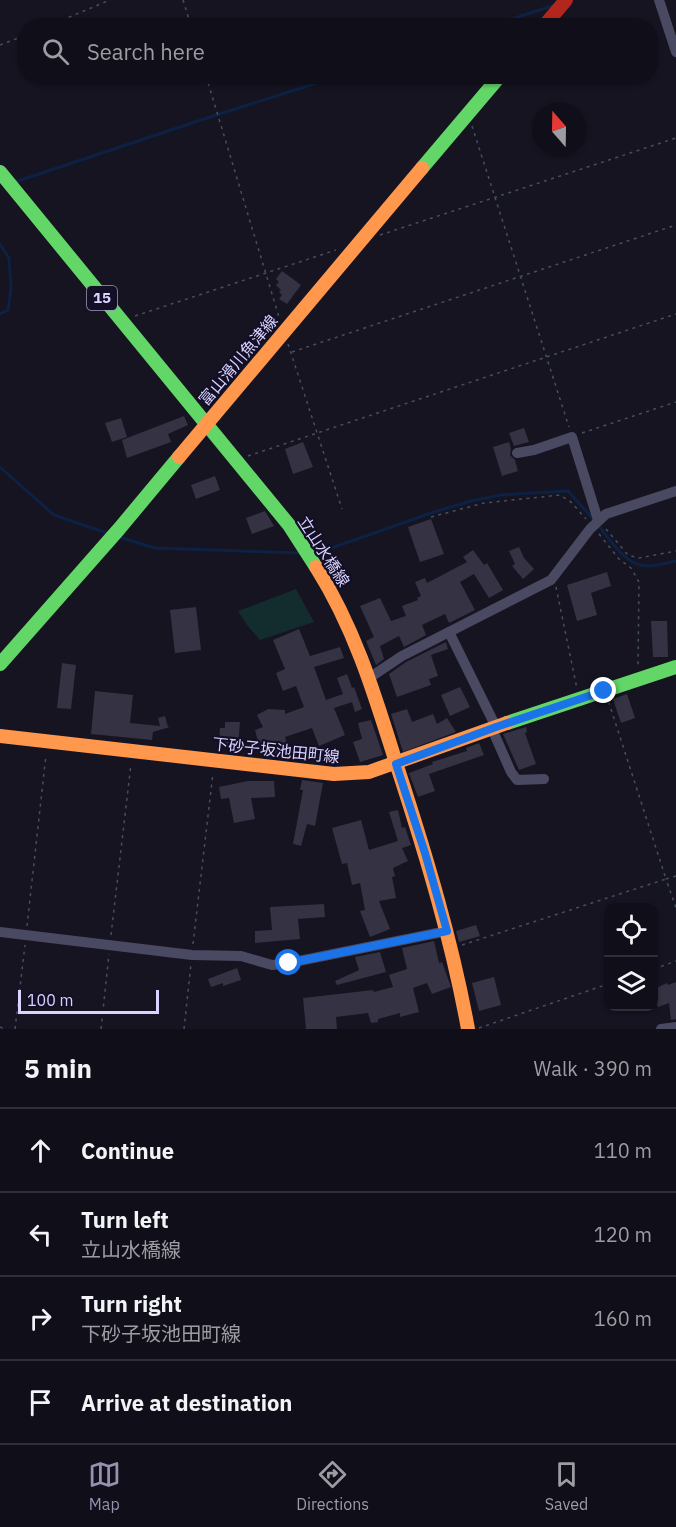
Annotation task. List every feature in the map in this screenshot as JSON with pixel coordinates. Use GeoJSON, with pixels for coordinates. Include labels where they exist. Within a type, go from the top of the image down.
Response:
{"type":"FeatureCollection","features":[{"type":"Feature","properties":{"kind":"main road"},"geometry":{"type":"LineString","coordinates":[[551,18],[566,0]]}},
{"type":"Feature","properties":{"kind":"main road","name":"富山滑川魚津線"},"geometry":{"type":"LineString","coordinates":[[0,664],[119,529],[284,330],[494,84]]}},
{"type":"Feature","properties":{"kind":"main road","name":"立山水橋線"},"geometry":{"type":"LineString","coordinates":[[0,172],[289,525],[334,597],[356,643],[369,678],[425,853],[452,948],[468,1029]]}},
{"type":"Feature","properties":{"kind":"main road","name":"下砂子坂池田町線"},"geometry":{"type":"LineString","coordinates":[[0,736],[334,774],[369,772],[676,667]]}},
{"type":"Feature","properties":{"kind":"street"},"geometry":{"type":"LineString","coordinates":[[659,0],[676,52]]}},
{"type":"Feature","properties":{"kind":"street"},"geometry":{"type":"LineString","coordinates":[[517,453],[534,450],[572,436],[598,520]]}},
{"type":"Feature","properties":{"kind":"street"},"geometry":{"type":"LineString","coordinates":[[369,678],[402,656],[551,579],[598,520],[606,514],[676,491]]}},
{"type":"Feature","properties":{"kind":"street"},"geometry":{"type":"LineString","coordinates":[[449,632],[494,728],[511,772],[517,780],[544,779]]}},
{"type":"Feature","properties":{"kind":"street"},"geometry":{"type":"LineString","coordinates":[[0,932],[192,955],[241,956],[272,965],[447,931]]}},
{"type":"Feature","properties":{"kind":"street"},"geometry":{"type":"LineString","coordinates":[[661,1029],[676,1028]]}},
{"type":"Feature","properties":{"kind":"path"},"geometry":{"type":"LineString","coordinates":[[67,18],[110,0]]}},
{"type":"Feature","properties":{"kind":"path"},"geometry":{"type":"LineString","coordinates":[[183,0],[189,18]]}},
{"type":"Feature","properties":{"kind":"path"},"geometry":{"type":"LineString","coordinates":[[0,45],[18,38]]}},
{"type":"Feature","properties":{"kind":"path"},"geometry":{"type":"LineString","coordinates":[[208,84],[265,273],[342,509]]}},
{"type":"Feature","properties":{"kind":"path"},"geometry":{"type":"LineString","coordinates":[[468,114],[572,436],[676,402]]}},
{"type":"Feature","properties":{"kind":"path"},"geometry":{"type":"LineString","coordinates":[[381,235],[676,138]]}},
{"type":"Feature","properties":{"kind":"path"},"geometry":{"type":"LineString","coordinates":[[291,352],[676,225]]}},
{"type":"Feature","properties":{"kind":"path"},"geometry":{"type":"LineString","coordinates":[[120,321],[338,249]]}},
{"type":"Feature","properties":{"kind":"path"},"geometry":{"type":"LineString","coordinates":[[235,460],[676,314]]}},
{"type":"Feature","properties":{"kind":"path"},"geometry":{"type":"LineString","coordinates":[[598,520],[628,555],[639,558],[676,551]]}},
{"type":"Feature","properties":{"kind":"path"},"geometry":{"type":"LineString","coordinates":[[551,579],[556,586],[579,699]]}},
{"type":"Feature","properties":{"kind":"path"},"geometry":{"type":"LineString","coordinates":[[604,691],[676,908]]}},
{"type":"Feature","properties":{"kind":"path"},"geometry":{"type":"LineString","coordinates":[[15,1029],[48,742]]}},
{"type":"Feature","properties":{"kind":"path"},"geometry":{"type":"LineString","coordinates":[[101,1029],[132,751]]}},
{"type":"Feature","properties":{"kind":"path"},"geometry":{"type":"LineString","coordinates":[[184,1029],[214,760]]}},
{"type":"Feature","properties":{"kind":"path"},"geometry":{"type":"LineString","coordinates":[[452,948],[676,876]]}},
{"type":"Feature","properties":{"kind":"path"},"geometry":{"type":"LineString","coordinates":[[658,968],[676,961]]}},
{"type":"Feature","properties":{"kind":"path"},"geometry":{"type":"LineString","coordinates":[[476,1029],[604,986]]}},
{"type":"Feature","properties":{"kind":"path"},"geometry":{"type":"LineString","coordinates":[[0,1027],[4,1029]]}},
{"type":"Feature","properties":{"kind":"green space"},"geometry":{"type":"Polygon","coordinates":[[[296,589],[314,622],[260,640],[238,611],[296,589]]]}},
{"type":"Feature","properties":{"kind":"building"},"geometry":{"type":"Polygon","coordinates":[[[282,271],[301,285],[287,304],[279,299],[282,295],[279,292],[281,290],[276,285],[279,282],[276,279],[282,271]]]}},
{"type":"Feature","properties":{"kind":"building"},"geometry":{"type":"Polygon","coordinates":[[[184,416],[188,425],[168,434],[171,442],[127,458],[122,440],[184,416]]]}},
{"type":"Feature","properties":{"kind":"building"},"geometry":{"type":"Polygon","coordinates":[[[121,418],[127,437],[112,442],[105,423],[121,418]]]}},
{"type":"Feature","properties":{"kind":"building"},"geometry":{"type":"Polygon","coordinates":[[[524,428],[529,442],[514,446],[509,433],[524,428]]]}},
{"type":"Feature","properties":{"kind":"building"},"geometry":{"type":"Polygon","coordinates":[[[303,442],[313,467],[293,474],[285,449],[303,442]]]}},
{"type":"Feature","properties":{"kind":"building"},"geometry":{"type":"Polygon","coordinates":[[[509,442],[510,455],[515,460],[518,471],[502,476],[493,447],[509,442]]]}},
{"type":"Feature","properties":{"kind":"building"},"geometry":{"type":"Polygon","coordinates":[[[215,476],[220,490],[196,499],[191,485],[215,476]]]}},
{"type":"Feature","properties":{"kind":"building"},"geometry":{"type":"Polygon","coordinates":[[[265,511],[274,526],[252,534],[246,518],[265,511]]]}},
{"type":"Feature","properties":{"kind":"building"},"geometry":{"type":"Polygon","coordinates":[[[431,519],[444,554],[420,562],[408,527],[431,519]]]}},
{"type":"Feature","properties":{"kind":"building"},"geometry":{"type":"Polygon","coordinates":[[[519,547],[524,558],[534,569],[523,579],[512,566],[515,564],[509,551],[519,547]]]}},
{"type":"Feature","properties":{"kind":"building"},"geometry":{"type":"Polygon","coordinates":[[[473,550],[484,565],[487,563],[503,590],[489,598],[474,574],[460,582],[475,610],[449,623],[445,614],[422,625],[426,635],[404,647],[399,636],[380,646],[384,659],[376,665],[366,641],[374,637],[360,606],[380,598],[391,621],[406,616],[402,606],[418,600],[417,598],[421,596],[415,582],[425,578],[427,583],[467,562],[463,557],[473,550]]]}},
{"type":"Feature","properties":{"kind":"building"},"geometry":{"type":"Polygon","coordinates":[[[607,572],[611,586],[591,593],[597,615],[577,621],[567,585],[607,572]]]}},
{"type":"Feature","properties":{"kind":"building"},"geometry":{"type":"Polygon","coordinates":[[[196,607],[201,650],[175,653],[170,610],[196,607]]]}},
{"type":"Feature","properties":{"kind":"building"},"geometry":{"type":"Polygon","coordinates":[[[651,621],[667,621],[668,657],[653,657],[651,621]]]}},
{"type":"Feature","properties":{"kind":"building"},"geometry":{"type":"Polygon","coordinates":[[[299,629],[310,656],[340,647],[344,658],[314,667],[326,700],[343,694],[337,678],[347,674],[362,709],[355,712],[352,702],[334,708],[345,735],[319,746],[312,728],[285,737],[289,750],[262,757],[255,730],[263,727],[257,715],[268,709],[285,710],[285,714],[304,707],[296,686],[283,691],[276,673],[285,669],[273,640],[299,629]]]}},
{"type":"Feature","properties":{"kind":"building"},"geometry":{"type":"Polygon","coordinates":[[[446,642],[448,649],[431,655],[438,676],[429,679],[431,685],[397,697],[389,674],[406,662],[446,642]]]}},
{"type":"Feature","properties":{"kind":"building"},"geometry":{"type":"Polygon","coordinates":[[[62,663],[76,665],[71,709],[57,708],[62,663]]]}},
{"type":"Feature","properties":{"kind":"building"},"geometry":{"type":"Polygon","coordinates":[[[460,687],[470,707],[450,716],[441,695],[460,687]]]}},
{"type":"Feature","properties":{"kind":"building"},"geometry":{"type":"Polygon","coordinates":[[[95,691],[133,695],[130,723],[160,726],[158,718],[165,716],[168,727],[170,727],[153,732],[152,740],[91,734],[95,691]]]}},
{"type":"Feature","properties":{"kind":"building"},"geometry":{"type":"Polygon","coordinates":[[[627,694],[635,718],[621,723],[613,699],[627,694]]]}},
{"type":"Feature","properties":{"kind":"building"},"geometry":{"type":"Polygon","coordinates":[[[407,709],[412,722],[433,714],[437,724],[447,718],[456,732],[403,752],[391,714],[407,709]]]}},
{"type":"Feature","properties":{"kind":"building"},"geometry":{"type":"Polygon","coordinates":[[[371,720],[383,755],[360,762],[353,742],[362,739],[358,723],[371,720]]]}},
{"type":"Feature","properties":{"kind":"building"},"geometry":{"type":"Polygon","coordinates":[[[225,722],[240,722],[238,746],[219,745],[220,728],[225,728],[225,722]]]}},
{"type":"Feature","properties":{"kind":"building"},"geometry":{"type":"Polygon","coordinates":[[[526,727],[527,732],[525,733],[536,764],[519,770],[503,734],[526,727]]]}},
{"type":"Feature","properties":{"kind":"building"},"geometry":{"type":"Polygon","coordinates":[[[479,743],[484,755],[429,774],[435,791],[418,797],[409,773],[433,764],[432,762],[467,751],[466,748],[479,743]]]}},
{"type":"Feature","properties":{"kind":"building"},"geometry":{"type":"Polygon","coordinates":[[[302,780],[323,783],[315,826],[307,824],[301,846],[293,844],[303,790],[300,790],[302,780]]]}},
{"type":"Feature","properties":{"kind":"building"},"geometry":{"type":"Polygon","coordinates":[[[248,781],[274,781],[275,797],[251,798],[255,819],[234,823],[229,798],[221,799],[219,787],[248,781]]]}},
{"type":"Feature","properties":{"kind":"building"},"geometry":{"type":"Polygon","coordinates":[[[398,810],[402,828],[405,827],[411,845],[402,848],[408,861],[393,868],[395,876],[392,877],[396,898],[379,901],[390,929],[370,937],[360,911],[365,910],[360,883],[352,885],[347,863],[342,864],[332,828],[361,820],[369,850],[398,841],[389,812],[398,810]]]}},
{"type":"Feature","properties":{"kind":"building"},"geometry":{"type":"Polygon","coordinates":[[[324,904],[325,917],[298,919],[300,939],[255,943],[255,931],[272,930],[270,907],[324,904]]]}},
{"type":"Feature","properties":{"kind":"building"},"geometry":{"type":"Polygon","coordinates":[[[476,925],[480,936],[459,942],[456,931],[476,925]]]}},
{"type":"Feature","properties":{"kind":"building"},"geometry":{"type":"Polygon","coordinates":[[[434,941],[439,963],[442,962],[451,987],[432,994],[427,983],[413,988],[419,1012],[400,1017],[400,1013],[371,1023],[368,1013],[336,1017],[337,1029],[306,1029],[303,998],[373,990],[374,992],[393,987],[389,975],[407,969],[402,948],[434,941]]]}},
{"type":"Feature","properties":{"kind":"building"},"geometry":{"type":"Polygon","coordinates":[[[380,952],[386,972],[337,985],[335,981],[359,970],[355,957],[380,952]]]}},
{"type":"Feature","properties":{"kind":"building"},"geometry":{"type":"Polygon","coordinates":[[[237,968],[241,980],[211,987],[208,979],[237,968]]]}},
{"type":"Feature","properties":{"kind":"building"},"geometry":{"type":"Polygon","coordinates":[[[494,977],[501,1005],[479,1011],[472,983],[494,977]]]}},
{"type":"Feature","properties":{"kind":"building"},"geometry":{"type":"Polygon","coordinates":[[[676,982],[676,1019],[671,1020],[669,1003],[658,1007],[658,987],[667,983],[668,985],[676,982]]]}},
{"type":"Feature","properties":{"kind":"waterway"},"geometry":{"type":"LineString","coordinates":[[515,18],[555,5]]}},
{"type":"Feature","properties":{"kind":"waterway"},"geometry":{"type":"LineString","coordinates":[[15,182],[314,84]]}},
{"type":"Feature","properties":{"kind":"waterway"},"geometry":{"type":"LineString","coordinates":[[0,244],[9,258],[11,288],[8,310],[0,314]]}},
{"type":"Feature","properties":{"kind":"waterway"},"geometry":{"type":"LineString","coordinates":[[0,467],[54,515],[110,534]]}},
{"type":"Feature","properties":{"kind":"waterway"},"geometry":{"type":"LineString","coordinates":[[312,553],[434,512],[501,495],[568,491],[593,519]]}},
{"type":"Feature","properties":{"kind":"waterway"},"geometry":{"type":"LineString","coordinates":[[597,524],[619,551],[632,562],[647,566],[676,561]]}},
{"type":"Feature","properties":{"kind":"waterway"},"geometry":{"type":"LineString","coordinates":[[119,537],[155,548],[300,553]]}},
{"type":"Feature","properties":{"kind":"traffic: fast"},"geometry":{"type":"LineString","coordinates":[[422,168],[493,84]]}},
{"type":"Feature","properties":{"kind":"traffic: fast"},"geometry":{"type":"LineString","coordinates":[[0,172],[289,525],[316,567]]}},
{"type":"Feature","properties":{"kind":"traffic: fast"},"geometry":{"type":"LineString","coordinates":[[0,664],[179,457]]}},
{"type":"Feature","properties":{"kind":"traffic: fast"},"geometry":{"type":"LineString","coordinates":[[507,723],[676,667]]}},
{"type":"Feature","properties":{"kind":"traffic: slow"},"geometry":{"type":"LineString","coordinates":[[179,457],[422,168]]}},
{"type":"Feature","properties":{"kind":"traffic: slow"},"geometry":{"type":"LineString","coordinates":[[316,567],[343,615],[382,717],[437,898],[468,1029]]}},
{"type":"Feature","properties":{"kind":"traffic: slow"},"geometry":{"type":"LineString","coordinates":[[0,736],[334,774],[369,772],[507,723]]}},
{"type":"Feature","properties":{"kind":"traffic: jam"},"geometry":{"type":"LineString","coordinates":[[551,18],[566,0]]}},
{"type":"Feature","properties":{"kind":"route"},"geometry":{"type":"LineString","coordinates":[[289,963],[447,931],[396,764],[604,691]]}}]}
